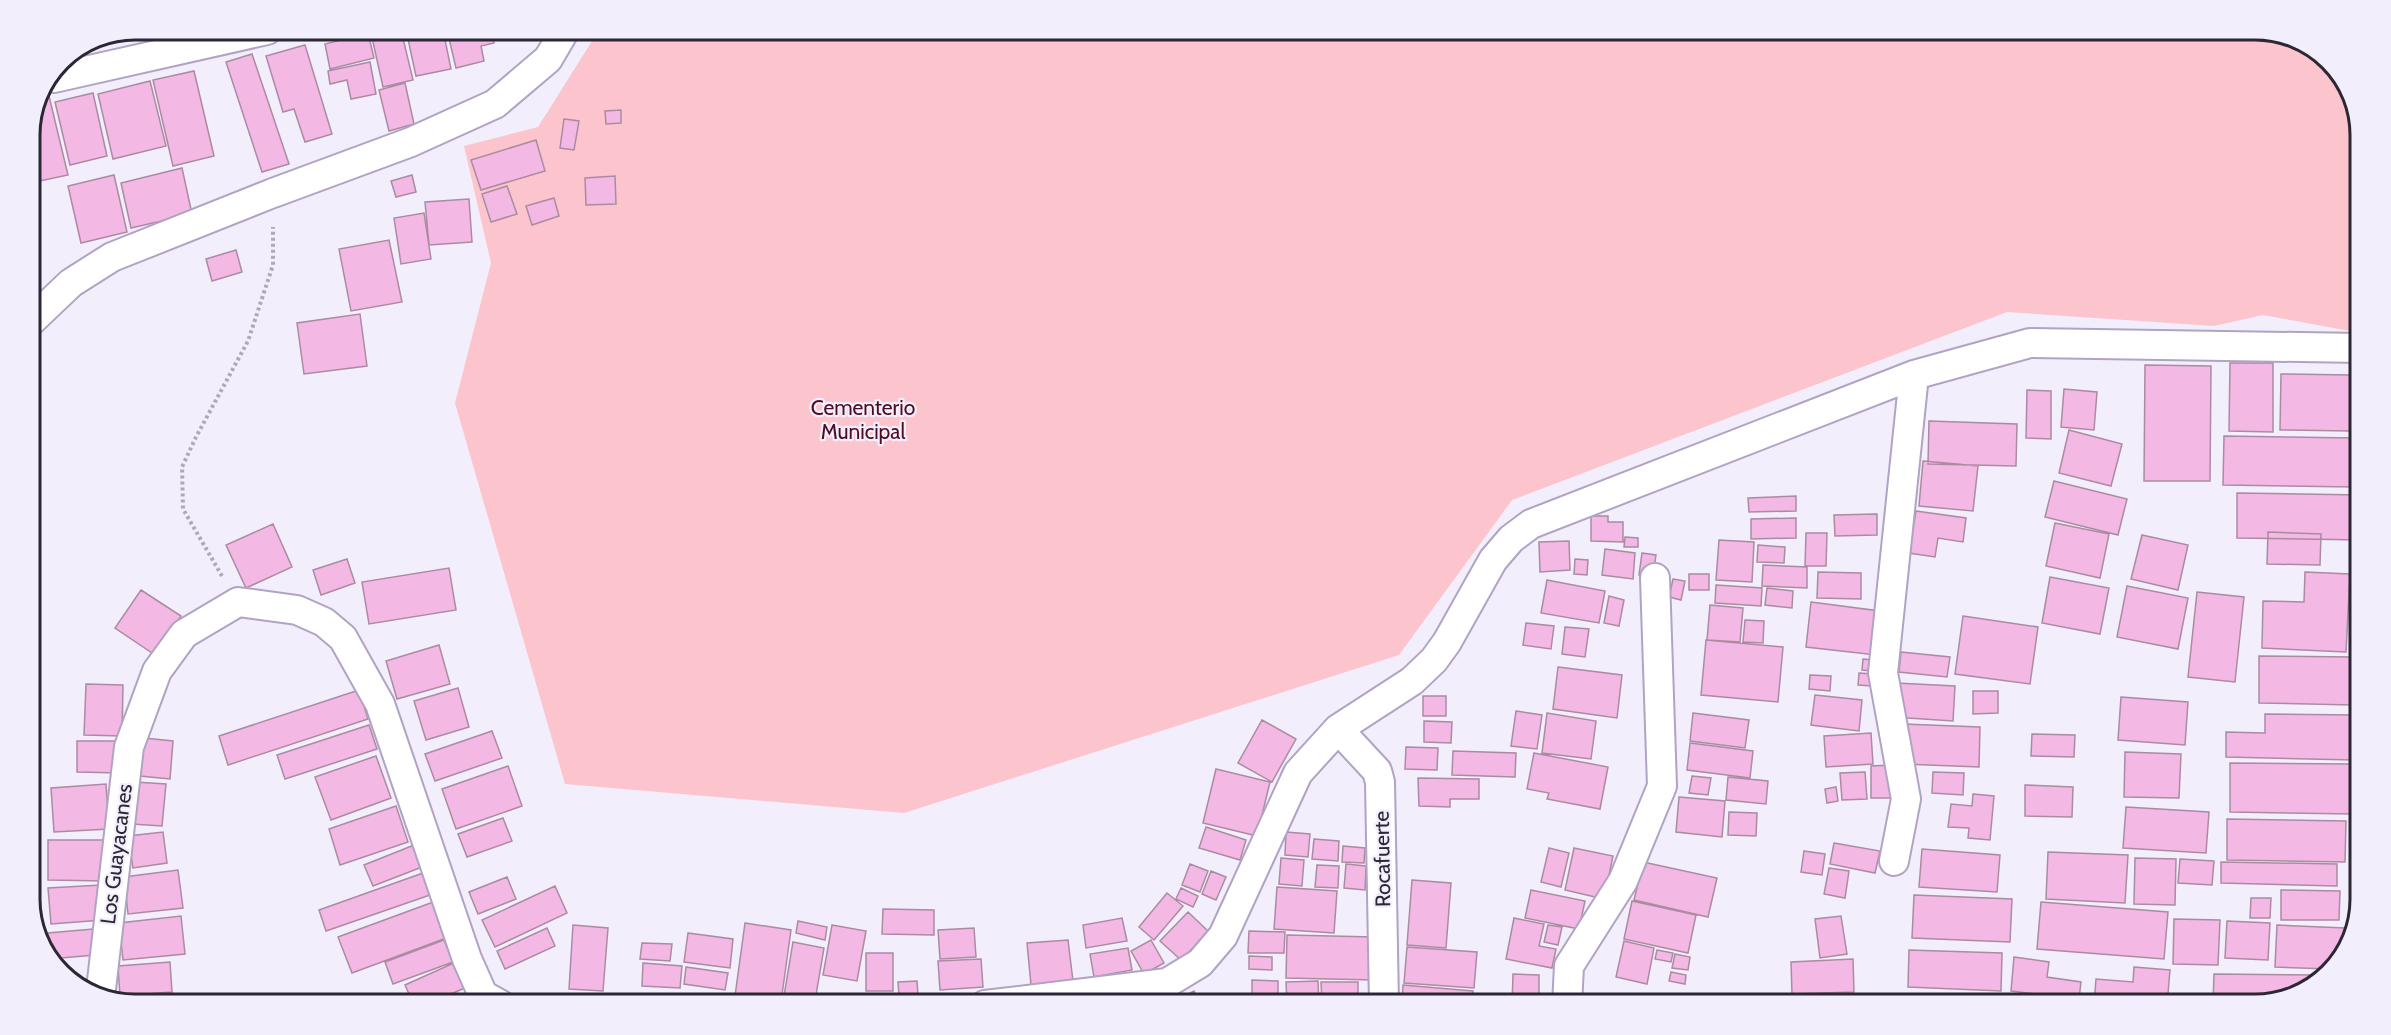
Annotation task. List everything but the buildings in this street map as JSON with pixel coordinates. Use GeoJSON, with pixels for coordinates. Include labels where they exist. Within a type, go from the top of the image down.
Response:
{"type":"FeatureCollection","features":[{"type":"Feature","properties":{"kind":"street"},"geometry":{"type":"LineString","coordinates":[[62,76],[223,40]]}},
{"type":"Feature","properties":{"kind":"street"},"geometry":{"type":"LineString","coordinates":[[41,312],[71,283],[112,257],[273,193],[411,142],[495,104],[548,58],[559,40]]}},
{"type":"Feature","properties":{"kind":"street"},"geometry":{"type":"LineString","coordinates":[[1076,994],[1167,983],[1200,963],[1223,936],[1298,773],[1338,729],[1412,681],[1434,660],[1447,642],[1493,560],[1511,538],[1531,524],[1914,375],[2030,343],[2350,348]]}},
{"type":"Feature","properties":{"kind":"street"},"geometry":{"type":"LineString","coordinates":[[1894,861],[1906,799],[1884,674],[1914,375]]}},
{"type":"Feature","properties":{"kind":"street"},"geometry":{"type":"LineString","coordinates":[[1568,994],[1569,966],[1623,881],[1662,786],[1655,578]]}},
{"type":"Feature","properties":{"kind":"street"},"geometry":{"type":"LineString","coordinates":[[238,602],[297,610],[324,622],[343,638],[380,704],[471,968],[483,994]]}},
{"type":"Feature","properties":{"kind":"street","name":"Los Guayacanes"},"geometry":{"type":"LineString","coordinates":[[101,988],[129,747],[141,712],[157,671],[184,634],[238,602]]}},
{"type":"Feature","properties":{"kind":"street","name":"Rocafuerte"},"geometry":{"type":"LineString","coordinates":[[1338,729],[1377,771],[1380,782],[1384,994]]}},
{"type":"Feature","properties":{"kind":"path"},"geometry":{"type":"LineString","coordinates":[[238,602],[183,509],[182,467],[252,330],[273,265],[273,193]]}},
{"type":"Feature","properties":{"kind":"green space","name":"Cementerio Municipal"},"geometry":{"type":"Polygon","coordinates":[[[593,40],[2255,40],[2274,42],[2303,53],[2323,68],[2341,94],[2349,117],[2350,331],[2263,315],[2214,326],[2007,312],[1512,500],[1399,655],[904,813],[565,784],[455,403],[491,263],[464,146],[538,127],[593,40]]]}}]}
